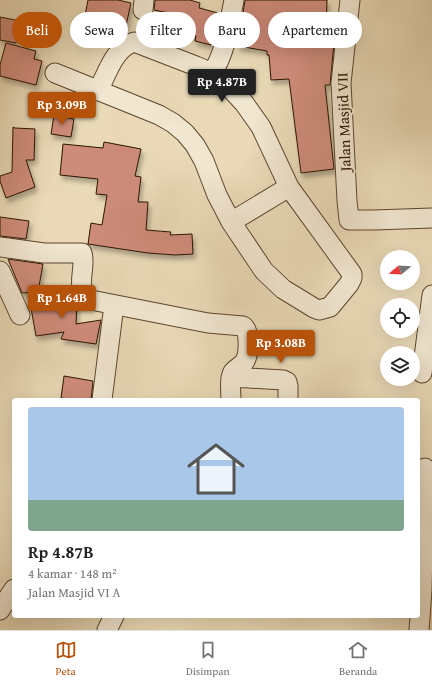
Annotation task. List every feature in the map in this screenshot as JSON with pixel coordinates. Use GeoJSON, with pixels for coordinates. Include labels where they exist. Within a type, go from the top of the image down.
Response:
{"type":"FeatureCollection","features":[{"type":"Feature","properties":{"kind":"street"},"geometry":{"type":"LineString","coordinates":[[212,73],[218,64],[226,39],[234,0]]}},
{"type":"Feature","properties":{"kind":"street","name":"Jalan Masjid VII"},"geometry":{"type":"LineString","coordinates":[[350,0],[341,83],[349,220],[432,218]]}},
{"type":"Feature","properties":{"kind":"street"},"geometry":{"type":"LineString","coordinates":[[55,73],[98,91],[159,115],[173,123],[185,133],[195,145],[204,160],[217,195],[230,222],[264,271],[283,289],[314,308],[319,310],[330,307],[349,284],[352,274],[289,187],[256,120],[231,89],[212,73],[134,42],[127,44],[117,54],[98,91]]}},
{"type":"Feature","properties":{"kind":"street"},"geometry":{"type":"LineString","coordinates":[[230,222],[289,187]]}},
{"type":"Feature","properties":{"kind":"street"},"geometry":{"type":"LineString","coordinates":[[0,247],[44,253],[82,253],[81,280],[84,295],[91,300],[208,323],[243,326],[248,332],[247,357],[234,372],[232,377],[231,398]]}},
{"type":"Feature","properties":{"kind":"street"},"geometry":{"type":"LineString","coordinates":[[0,271],[20,315]]}},
{"type":"Feature","properties":{"kind":"street"},"geometry":{"type":"LineString","coordinates":[[422,373],[432,295]]}},
{"type":"Feature","properties":{"kind":"street"},"geometry":{"type":"LineString","coordinates":[[102,398],[114,305]]}},
{"type":"Feature","properties":{"kind":"street"},"geometry":{"type":"LineString","coordinates":[[232,377],[283,380],[287,382],[288,398]]}},
{"type":"Feature","properties":{"kind":"street"},"geometry":{"type":"LineString","coordinates":[[420,617],[424,592],[425,468]]}},
{"type":"Feature","properties":{"kind":"street"},"geometry":{"type":"LineString","coordinates":[[0,610],[12,592]]}},
{"type":"Feature","properties":{"kind":"street"},"geometry":{"type":"LineString","coordinates":[[106,630],[113,618]]}},
{"type":"Feature","properties":{"kind":"street"},"geometry":{"type":"LineString","coordinates":[[418,630],[420,618]]}},
{"type":"Feature","properties":{"kind":"building"},"geometry":{"type":"Polygon","coordinates":[[[88,0],[118,0],[131,3],[128,16],[128,12],[86,12],[88,0]]]}},
{"type":"Feature","properties":{"kind":"building"},"geometry":{"type":"Polygon","coordinates":[[[155,0],[190,0],[200,3],[199,8],[214,12],[204,12],[204,43],[196,41],[196,12],[164,12],[154,10],[155,0]]]}},
{"type":"Feature","properties":{"kind":"building"},"geometry":{"type":"Polygon","coordinates":[[[245,0],[327,0],[327,12],[268,12],[268,48],[333,48],[330,85],[325,85],[334,169],[301,173],[289,79],[271,80],[269,55],[267,55],[267,51],[250,48],[260,48],[260,12],[243,12],[245,0]]]}},
{"type":"Feature","properties":{"kind":"building"},"geometry":{"type":"Polygon","coordinates":[[[0,17],[12,19],[12,42],[0,40],[0,17]]]}},
{"type":"Feature","properties":{"kind":"building"},"geometry":{"type":"Polygon","coordinates":[[[6,43],[12,45],[12,48],[25,48],[36,51],[34,59],[42,61],[36,85],[0,76],[0,65],[6,43]]]}},
{"type":"Feature","properties":{"kind":"building"},"geometry":{"type":"Polygon","coordinates":[[[54,115],[74,119],[71,137],[51,134],[54,115]]]}},
{"type":"Feature","properties":{"kind":"building"},"geometry":{"type":"Polygon","coordinates":[[[13,127],[35,129],[34,160],[26,160],[35,187],[6,198],[0,181],[0,176],[12,172],[13,127]]]}},
{"type":"Feature","properties":{"kind":"building"},"geometry":{"type":"Polygon","coordinates":[[[104,142],[141,149],[135,176],[141,177],[138,202],[148,202],[146,230],[171,232],[170,235],[192,234],[193,254],[175,255],[148,253],[88,244],[91,223],[102,225],[107,195],[96,194],[98,179],[60,175],[63,144],[103,148],[104,142]]]}},
{"type":"Feature","properties":{"kind":"building"},"geometry":{"type":"Polygon","coordinates":[[[0,217],[29,221],[26,239],[0,236],[0,217]]]}},
{"type":"Feature","properties":{"kind":"building"},"geometry":{"type":"Polygon","coordinates":[[[8,259],[43,264],[38,292],[22,293],[8,259]]]}},
{"type":"Feature","properties":{"kind":"building"},"geometry":{"type":"Polygon","coordinates":[[[51,294],[52,299],[74,296],[77,302],[76,324],[101,320],[96,344],[61,339],[64,332],[36,336],[29,297],[51,294]]]}},
{"type":"Feature","properties":{"kind":"building"},"geometry":{"type":"Polygon","coordinates":[[[64,376],[93,381],[91,398],[61,398],[64,376]]]}}]}
